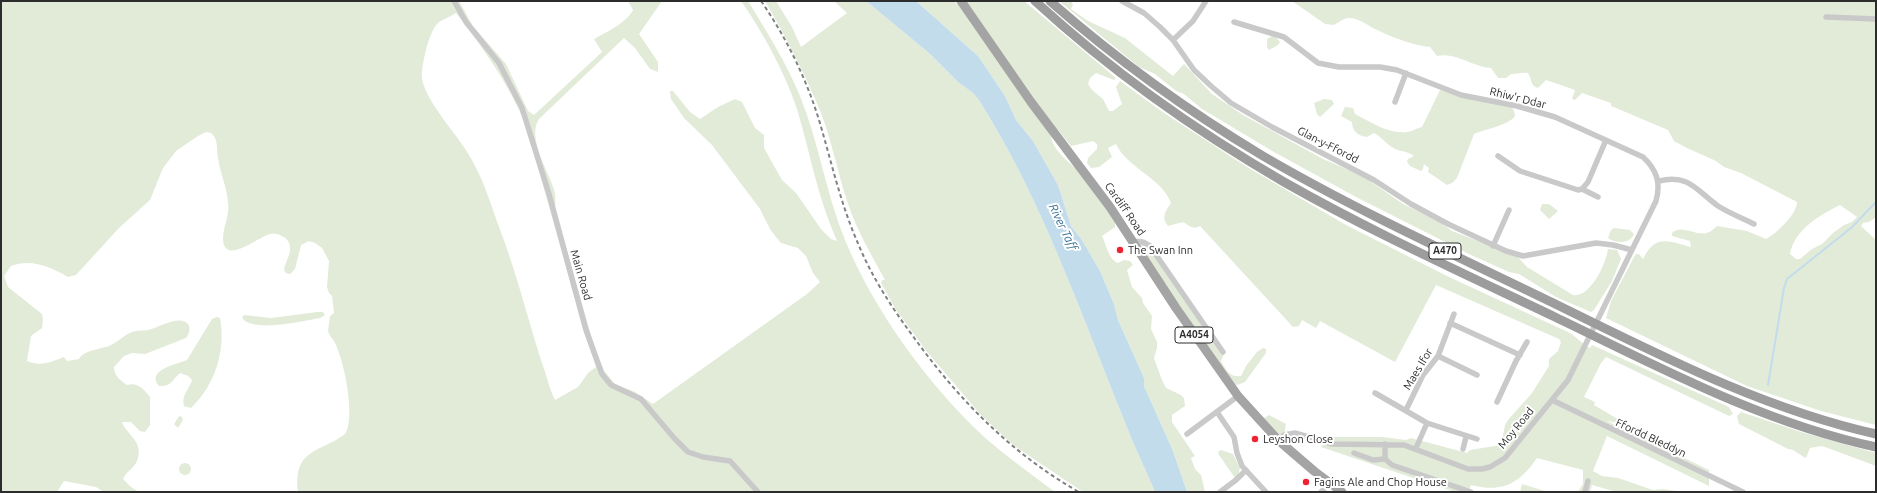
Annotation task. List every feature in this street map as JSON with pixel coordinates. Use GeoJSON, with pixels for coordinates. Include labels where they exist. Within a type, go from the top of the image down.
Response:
{"type":"FeatureCollection","features":[{"type":"Feature","properties":{"kind":"highway","name":"A470"},"geometry":{"type":"LineString","coordinates":[[1035,1],[1101,58],[1161,102],[1256,165],[1309,195],[1413,249],[1680,377],[1763,413],[1793,424],[1876,447]]}},
{"type":"Feature","properties":{"kind":"highway","name":"A470"},"geometry":{"type":"LineString","coordinates":[[1050,1],[1124,62],[1169,95],[1240,141],[1316,185],[1420,239],[1694,371],[1790,410],[1819,420],[1876,434]]}},
{"type":"Feature","properties":{"kind":"main road","name":"Cardiff Road"},"geometry":{"type":"LineString","coordinates":[[961,1],[1031,102],[1110,207],[1176,308],[1238,396],[1278,440],[1342,492]]}},
{"type":"Feature","properties":{"kind":"street","name":"Main Road"},"geometry":{"type":"LineString","coordinates":[[454,1],[466,22],[499,63],[522,108],[549,194],[586,330],[602,374],[611,385],[640,399],[688,452],[703,457],[730,461],[758,492]]}},
{"type":"Feature","properties":{"kind":"street","name":"Glan-y-Ffordd"},"geometry":{"type":"LineString","coordinates":[[1122,1],[1134,4],[1153,20],[1173,40],[1187,61],[1202,78],[1220,95],[1242,110],[1293,139],[1361,173],[1431,215],[1493,246],[1514,255],[1523,256],[1596,243],[1614,244],[1632,250]]}},
{"type":"Feature","properties":{"kind":"street"},"geometry":{"type":"LineString","coordinates":[[1173,40],[1193,21],[1206,1]]}},
{"type":"Feature","properties":{"kind":"street"},"geometry":{"type":"LineString","coordinates":[[1826,17],[1876,19]]}},
{"type":"Feature","properties":{"kind":"street","name":"Rhiw'r Ddar"},"geometry":{"type":"LineString","coordinates":[[1234,22],[1284,37],[1311,58],[1328,66],[1390,68],[1461,95],[1517,106],[1555,117],[1643,157],[1653,168],[1659,181]]}},
{"type":"Feature","properties":{"kind":"street"},"geometry":{"type":"LineString","coordinates":[[1395,102],[1406,73]]}},
{"type":"Feature","properties":{"kind":"street"},"geometry":{"type":"LineString","coordinates":[[1582,189],[1588,182],[1606,140]]}},
{"type":"Feature","properties":{"kind":"street"},"geometry":{"type":"LineString","coordinates":[[1498,156],[1520,171],[1574,190],[1582,189],[1598,197]]}},
{"type":"Feature","properties":{"kind":"street"},"geometry":{"type":"LineString","coordinates":[[1632,250],[1656,201],[1659,181],[1674,178],[1688,182],[1718,206],[1754,224]]}},
{"type":"Feature","properties":{"kind":"street"},"geometry":{"type":"LineString","coordinates":[[1493,246],[1509,210]]}},
{"type":"Feature","properties":{"kind":"street"},"geometry":{"type":"LineString","coordinates":[[1133,241],[1144,242],[1150,246],[1222,352]]}},
{"type":"Feature","properties":{"kind":"street","name":"Moy Road"},"geometry":{"type":"LineString","coordinates":[[1278,440],[1284,435],[1295,433],[1332,444],[1385,444],[1416,448],[1458,465],[1474,469],[1490,467],[1498,463],[1523,437],[1568,380],[1632,250]]}},
{"type":"Feature","properties":{"kind":"street","name":"Maes Ifor"},"geometry":{"type":"LineString","coordinates":[[1406,410],[1423,375],[1438,356],[1454,314]]}},
{"type":"Feature","properties":{"kind":"street"},"geometry":{"type":"LineString","coordinates":[[1450,323],[1520,355]]}},
{"type":"Feature","properties":{"kind":"street"},"geometry":{"type":"LineString","coordinates":[[1497,402],[1527,342]]}},
{"type":"Feature","properties":{"kind":"street"},"geometry":{"type":"LineString","coordinates":[[1438,356],[1477,375]]}},
{"type":"Feature","properties":{"kind":"street"},"geometry":{"type":"LineString","coordinates":[[1375,393],[1427,423],[1478,440]]}},
{"type":"Feature","properties":{"kind":"street"},"geometry":{"type":"LineString","coordinates":[[1187,434],[1238,396]]}},
{"type":"Feature","properties":{"kind":"street","name":"Ffordd Bleddyn"},"geometry":{"type":"LineString","coordinates":[[1552,400],[1743,492]]}},
{"type":"Feature","properties":{"kind":"street"},"geometry":{"type":"LineString","coordinates":[[1217,412],[1234,437],[1237,453],[1246,470],[1266,492]]}},
{"type":"Feature","properties":{"kind":"street"},"geometry":{"type":"LineString","coordinates":[[1416,448],[1427,423]]}},
{"type":"Feature","properties":{"kind":"street"},"geometry":{"type":"LineString","coordinates":[[1463,449],[1466,437]]}},
{"type":"Feature","properties":{"kind":"street"},"geometry":{"type":"LineString","coordinates":[[1385,444],[1385,459]]}},
{"type":"Feature","properties":{"kind":"street"},"geometry":{"type":"LineString","coordinates":[[1354,453],[1373,460],[1385,459],[1392,465],[1471,492]]}},
{"type":"Feature","properties":{"kind":"street"},"geometry":{"type":"LineString","coordinates":[[1220,492],[1246,470]]}},
{"type":"Feature","properties":{"kind":"street"},"geometry":{"type":"LineString","coordinates":[[1585,492],[1588,481]]}},
{"type":"Feature","properties":{"kind":"street"},"geometry":{"type":"LineString","coordinates":[[1321,492],[1330,483]]}},
{"type":"Feature","properties":{"kind":"green space"},"geometry":{"type":"Polygon","coordinates":[[[1,1],[459,1],[473,26],[506,64],[528,111],[534,115],[602,52],[594,39],[616,27],[630,15],[633,10],[628,1],[662,1],[639,34],[658,62],[658,72],[650,69],[635,48],[624,38],[539,119],[535,136],[540,156],[555,193],[555,209],[601,367],[615,384],[635,392],[653,404],[807,294],[820,282],[813,273],[806,256],[798,248],[781,243],[776,237],[770,229],[760,209],[712,145],[684,118],[671,99],[670,91],[673,91],[690,112],[700,119],[718,107],[735,99],[742,102],[755,128],[764,135],[764,148],[782,180],[796,193],[821,229],[831,239],[837,241],[819,192],[792,95],[773,53],[758,26],[741,1],[748,1],[776,47],[795,83],[807,114],[838,223],[857,266],[886,318],[921,368],[961,414],[981,434],[1017,464],[1055,492],[298,492],[300,467],[304,459],[318,449],[345,434],[348,426],[349,402],[345,374],[338,350],[328,331],[330,316],[334,313],[332,296],[327,287],[329,261],[322,248],[309,241],[301,245],[295,269],[290,274],[286,273],[284,270],[290,253],[290,244],[288,240],[279,234],[270,234],[235,250],[229,250],[225,247],[223,239],[228,212],[227,197],[217,155],[216,141],[214,135],[206,132],[176,151],[163,168],[150,200],[119,228],[76,275],[68,277],[48,267],[33,263],[26,263],[11,266],[4,276],[8,287],[42,314],[42,328],[31,336],[27,361],[32,363],[41,364],[55,361],[64,357],[67,361],[79,359],[85,354],[117,342],[134,331],[148,330],[168,322],[180,320],[188,324],[189,331],[186,338],[145,354],[132,353],[124,356],[114,367],[118,378],[127,385],[137,385],[150,397],[150,425],[145,432],[140,431],[131,422],[122,422],[137,443],[139,454],[136,463],[123,479],[139,492],[104,492],[96,487],[64,481],[57,492],[1,492],[1,1]],[[456,13],[442,20],[435,27],[426,49],[423,65],[422,78],[424,87],[435,107],[469,155],[482,181],[511,260],[541,360],[555,400],[578,387],[588,373],[596,367],[586,338],[526,125],[503,81],[486,53],[456,13]]]}},
{"type":"Feature","properties":{"kind":"green space"},"geometry":{"type":"Polygon","coordinates":[[[765,1],[776,1],[792,27],[801,47],[847,13],[834,1],[866,1],[929,53],[958,82],[973,93],[979,100],[1002,138],[1041,216],[1155,492],[1083,492],[1013,445],[980,414],[928,353],[896,310],[881,283],[882,280],[885,280],[860,234],[848,204],[821,113],[795,56],[765,1]]]}},
{"type":"Feature","properties":{"kind":"green space"},"geometry":{"type":"Polygon","coordinates":[[[916,1],[953,1],[959,5],[963,1],[1024,1],[1116,78],[1114,80],[1096,73],[1090,78],[1088,84],[1092,90],[1103,99],[1109,111],[1113,111],[1122,104],[1116,87],[1120,81],[1164,113],[1247,167],[1346,225],[1449,277],[1570,333],[1590,348],[1592,345],[1729,407],[1733,414],[1729,416],[1606,357],[1601,363],[1584,397],[1595,402],[1594,405],[1621,421],[1619,423],[1607,421],[1709,470],[1709,486],[1607,436],[1593,471],[1602,476],[1618,478],[1653,490],[1662,489],[1684,492],[1617,492],[1592,485],[1590,492],[1578,492],[1583,484],[1583,470],[1537,458],[1523,474],[1509,484],[1492,488],[1471,485],[1468,492],[1455,492],[1321,447],[1328,437],[1382,437],[1406,440],[1411,438],[1467,453],[1470,450],[1501,445],[1505,425],[1532,393],[1549,366],[1549,359],[1558,351],[1561,342],[1559,339],[1436,285],[1395,362],[1320,321],[1316,328],[1302,320],[1299,326],[1293,327],[1200,226],[1193,228],[1183,222],[1168,226],[1164,217],[1171,203],[1167,194],[1153,180],[1128,160],[1116,144],[1108,148],[1112,157],[1099,167],[1091,168],[1087,163],[1088,158],[1097,149],[1097,144],[1093,141],[1071,146],[1058,130],[1051,135],[1055,147],[1089,183],[1115,222],[1115,227],[1102,236],[1112,259],[1118,263],[1124,260],[1130,261],[1133,265],[1127,270],[1132,287],[1142,298],[1143,303],[1152,316],[1151,329],[1157,342],[1154,358],[1162,380],[1166,388],[1184,398],[1185,406],[1172,415],[1172,422],[1195,456],[1191,458],[1195,469],[1201,475],[1205,492],[1187,492],[1173,451],[1144,386],[1144,378],[1118,320],[1114,304],[1100,271],[1082,240],[1071,226],[1058,185],[1033,141],[1016,120],[1005,96],[978,56],[916,1]]]}},
{"type":"Feature","properties":{"kind":"green space"},"geometry":{"type":"Polygon","coordinates":[[[1059,1],[1071,1],[1073,5],[1071,9],[1088,21],[1125,38],[1173,76],[1184,64],[1212,94],[1243,115],[1323,159],[1363,176],[1403,204],[1437,220],[1452,231],[1517,256],[1527,267],[1573,295],[1585,291],[1591,286],[1601,271],[1608,249],[1617,250],[1621,259],[1612,281],[1594,310],[1591,312],[1556,297],[1519,274],[1509,272],[1469,254],[1356,197],[1274,152],[1202,109],[1184,94],[1176,91],[1155,74],[1139,67],[1059,1]]]}},
{"type":"Feature","properties":{"kind":"green space"},"geometry":{"type":"Polygon","coordinates":[[[1292,1],[1876,1],[1876,217],[1869,222],[1863,223],[1861,226],[1876,240],[1876,425],[1821,411],[1747,386],[1606,318],[1611,301],[1636,254],[1639,254],[1643,259],[1652,246],[1663,241],[1691,247],[1690,241],[1672,236],[1672,233],[1680,229],[1705,233],[1710,232],[1717,226],[1747,231],[1766,239],[1786,223],[1794,212],[1797,202],[1741,173],[1724,167],[1716,161],[1687,148],[1674,141],[1668,130],[1611,106],[1611,103],[1582,93],[1575,100],[1572,99],[1575,90],[1546,80],[1538,88],[1535,87],[1532,84],[1528,73],[1511,74],[1506,78],[1498,78],[1491,68],[1451,56],[1437,56],[1430,47],[1409,43],[1395,38],[1353,18],[1347,18],[1333,25],[1325,24],[1292,1]],[[1840,205],[1832,209],[1809,224],[1802,231],[1792,245],[1790,254],[1796,259],[1800,259],[1812,249],[1822,244],[1833,233],[1844,225],[1852,222],[1857,217],[1840,205]]]}},
{"type":"Feature","properties":{"kind":"green space"},"geometry":{"type":"Polygon","coordinates":[[[1275,36],[1280,42],[1278,45],[1269,50],[1267,47],[1267,39],[1275,36]]]}},
{"type":"Feature","properties":{"kind":"green space"},"geometry":{"type":"Polygon","coordinates":[[[1440,90],[1510,105],[1515,116],[1508,122],[1474,134],[1457,178],[1452,183],[1447,185],[1428,172],[1429,168],[1424,164],[1421,171],[1410,166],[1407,162],[1408,159],[1414,156],[1412,154],[1395,149],[1374,133],[1367,137],[1361,136],[1354,130],[1352,122],[1341,116],[1345,107],[1353,108],[1355,114],[1380,127],[1393,131],[1409,132],[1422,127],[1440,90]]]}},
{"type":"Feature","properties":{"kind":"green space"},"geometry":{"type":"Polygon","coordinates":[[[1324,99],[1332,100],[1334,104],[1320,117],[1317,114],[1314,103],[1324,99]]]}},
{"type":"Feature","properties":{"kind":"green space"},"geometry":{"type":"Polygon","coordinates":[[[1542,204],[1549,204],[1558,211],[1549,219],[1540,210],[1542,204]]]}},
{"type":"Feature","properties":{"kind":"green space"},"geometry":{"type":"Polygon","coordinates":[[[1614,228],[1630,230],[1634,234],[1629,240],[1626,241],[1619,242],[1611,240],[1608,238],[1611,230],[1614,228]]]}},
{"type":"Feature","properties":{"kind":"green space"},"geometry":{"type":"Polygon","coordinates":[[[1133,241],[1147,243],[1224,354],[1221,361],[1231,375],[1241,376],[1246,366],[1257,352],[1263,348],[1266,349],[1266,353],[1245,382],[1237,385],[1233,384],[1133,241]]]}},
{"type":"Feature","properties":{"kind":"green space"},"geometry":{"type":"Polygon","coordinates":[[[323,312],[325,315],[320,318],[279,325],[256,325],[242,318],[244,315],[271,318],[323,312]]]}},
{"type":"Feature","properties":{"kind":"green space"},"geometry":{"type":"Polygon","coordinates":[[[217,317],[220,318],[221,343],[217,367],[199,399],[191,408],[184,406],[184,396],[192,380],[188,376],[180,373],[169,384],[159,386],[156,376],[164,368],[187,360],[212,319],[217,317]]]}},
{"type":"Feature","properties":{"kind":"green space"},"geometry":{"type":"Polygon","coordinates":[[[1741,412],[1801,432],[1876,453],[1876,466],[1821,446],[1810,448],[1806,458],[1795,451],[1788,449],[1739,424],[1737,416],[1741,412]]]}},
{"type":"Feature","properties":{"kind":"green space"},"geometry":{"type":"Polygon","coordinates":[[[1269,415],[1286,424],[1284,435],[1278,440],[1260,421],[1269,415]]]}},
{"type":"Feature","properties":{"kind":"green space"},"geometry":{"type":"Polygon","coordinates":[[[179,416],[182,417],[183,420],[178,428],[174,424],[179,416]]]}},
{"type":"Feature","properties":{"kind":"green space"},"geometry":{"type":"Polygon","coordinates":[[[1221,450],[1233,454],[1240,468],[1238,476],[1235,478],[1219,455],[1218,452],[1221,450]]]}},
{"type":"Feature","properties":{"kind":"green space"},"geometry":{"type":"Polygon","coordinates":[[[183,463],[187,463],[191,469],[187,475],[183,475],[179,471],[179,467],[183,463]]]}},
{"type":"Feature","properties":{"kind":"green space"},"geometry":{"type":"Polygon","coordinates":[[[1522,484],[1548,492],[1520,492],[1522,484]]]}},
{"type":"Feature","properties":{"kind":"water","name":"River Taff"},"geometry":{"type":"Polygon","coordinates":[[[866,1],[916,1],[978,56],[1005,96],[1016,120],[1033,141],[1058,185],[1071,226],[1082,240],[1100,271],[1114,304],[1118,320],[1144,378],[1144,386],[1173,451],[1187,492],[1155,492],[1041,216],[1002,138],[979,100],[973,93],[958,82],[929,53],[866,1]]]}},
{"type":"Feature","properties":{"kind":"waterway"},"geometry":{"type":"LineString","coordinates":[[1768,385],[1784,288],[1787,279],[1851,228],[1876,202]]}},
{"type":"Feature","properties":{"kind":"railway"},"geometry":{"type":"LineString","coordinates":[[761,1],[787,43],[802,73],[814,104],[851,226],[869,267],[890,304],[932,362],[969,405],[1031,461],[1079,492]]}},
{"type":"Feature","properties":{"kind":"place","name":"The Swan Inn"},"geometry":{"type":"Point","coordinates":[1120,250]}},
{"type":"Feature","properties":{"kind":"place","name":"Leyshon Close"},"geometry":{"type":"Point","coordinates":[1255,439]}},
{"type":"Feature","properties":{"kind":"place","name":"Fagins Ale and Chop House"},"geometry":{"type":"Point","coordinates":[1306,482]}}]}
